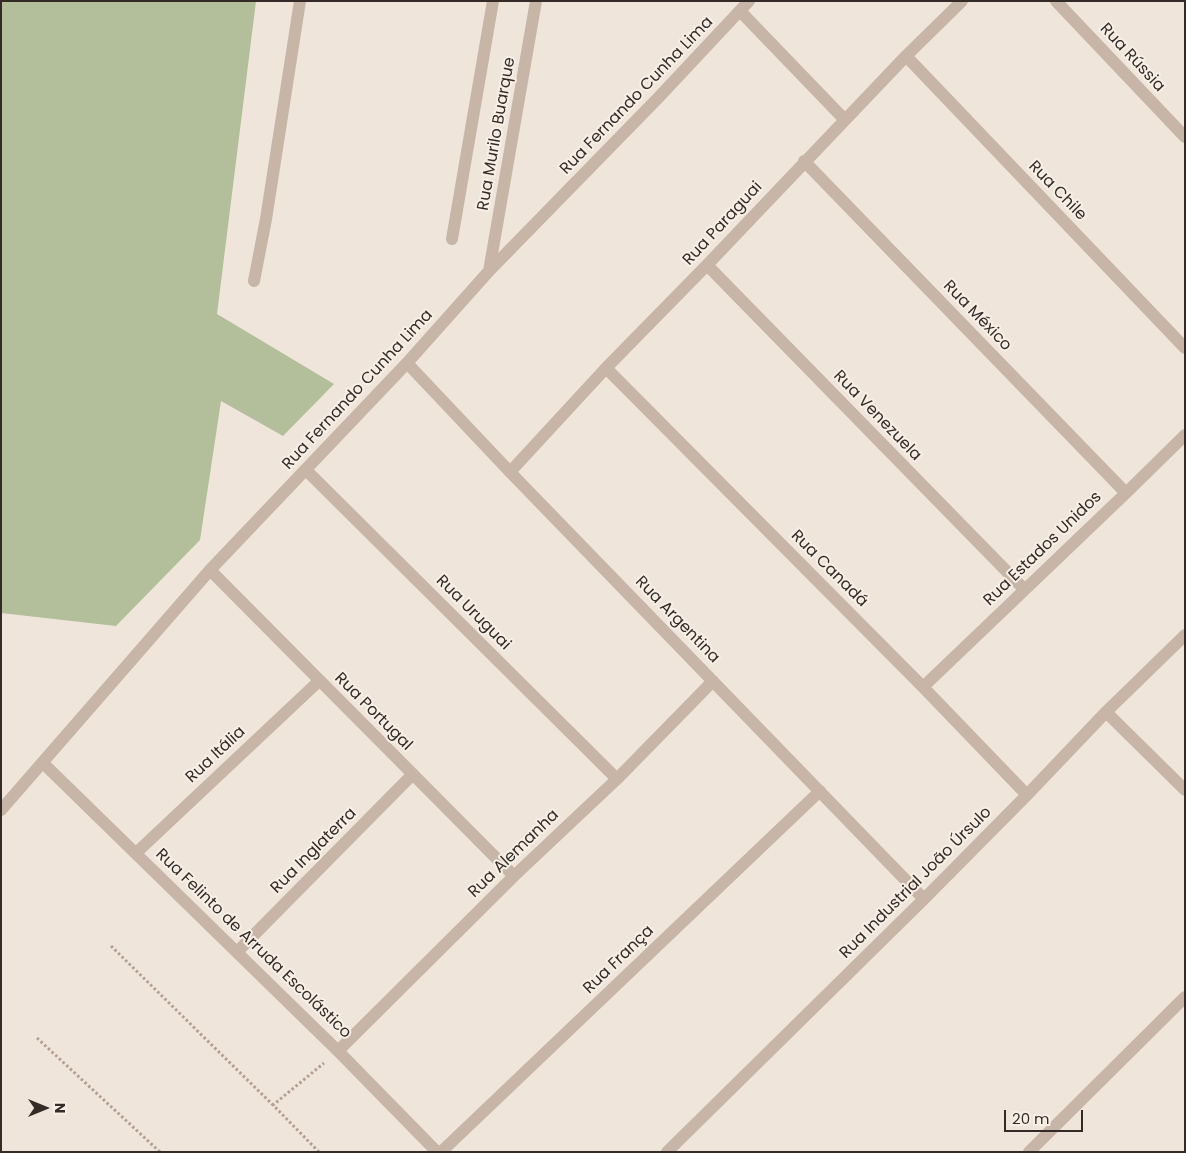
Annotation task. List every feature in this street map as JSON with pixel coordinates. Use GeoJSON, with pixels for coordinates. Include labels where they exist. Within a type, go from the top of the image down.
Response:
{"type":"FeatureCollection","features":[{"type":"Feature","properties":{"kind":"street"},"geometry":{"type":"LineString","coordinates":[[254,281],[266,219],[300,1]]}},
{"type":"Feature","properties":{"kind":"street"},"geometry":{"type":"LineString","coordinates":[[452,239],[493,1]]}},
{"type":"Feature","properties":{"kind":"street","name":"Rua Murilo Buarque"},"geometry":{"type":"LineString","coordinates":[[489,271],[536,1]]}},
{"type":"Feature","properties":{"kind":"street","name":"Rua Fernando Cunha Lima"},"geometry":{"type":"LineString","coordinates":[[1,810],[210,570],[407,363],[489,271],[659,97],[749,1]]}},
{"type":"Feature","properties":{"kind":"street","name":"Rua Paraguai"},"geometry":{"type":"LineString","coordinates":[[510,472],[606,368],[708,265],[804,161],[962,1]]}},
{"type":"Feature","properties":{"kind":"street","name":"Rua Rússia"},"geometry":{"type":"LineString","coordinates":[[1056,1],[1185,138]]}},
{"type":"Feature","properties":{"kind":"street"},"geometry":{"type":"LineString","coordinates":[[740,11],[845,120]]}},
{"type":"Feature","properties":{"kind":"street","name":"Rua Chile"},"geometry":{"type":"LineString","coordinates":[[906,56],[1185,348]]}},
{"type":"Feature","properties":{"kind":"street","name":"Rua México"},"geometry":{"type":"LineString","coordinates":[[804,161],[1126,493]]}},
{"type":"Feature","properties":{"kind":"street","name":"Rua Venezuela"},"geometry":{"type":"LineString","coordinates":[[708,265],[1024,589]]}},
{"type":"Feature","properties":{"kind":"street","name":"Rua Argentina"},"geometry":{"type":"LineString","coordinates":[[407,363],[510,472],[924,899]]}},
{"type":"Feature","properties":{"kind":"street","name":"Rua Canadá"},"geometry":{"type":"LineString","coordinates":[[606,368],[923,687],[1027,795]]}},
{"type":"Feature","properties":{"kind":"street","name":"Rua Estados Unidos"},"geometry":{"type":"LineString","coordinates":[[923,687],[1185,435]]}},
{"type":"Feature","properties":{"kind":"street","name":"Rua Uruguai"},"geometry":{"type":"LineString","coordinates":[[306,470],[617,779]]}},
{"type":"Feature","properties":{"kind":"street","name":"Rua Portugal"},"geometry":{"type":"LineString","coordinates":[[210,570],[514,876]]}},
{"type":"Feature","properties":{"kind":"street","name":"Rua Industrial João Úrsulo"},"geometry":{"type":"LineString","coordinates":[[666,1152],[924,899],[1106,712],[1185,635]]}},
{"type":"Feature","properties":{"kind":"street","name":"Rua Itália"},"geometry":{"type":"LineString","coordinates":[[136,853],[319,680]]}},
{"type":"Feature","properties":{"kind":"street","name":"Rua Alemanha"},"geometry":{"type":"LineString","coordinates":[[338,1051],[514,876],[617,779],[713,680]]}},
{"type":"Feature","properties":{"kind":"street"},"geometry":{"type":"LineString","coordinates":[[1106,712],[1185,790]]}},
{"type":"Feature","properties":{"kind":"street","name":"Rua Felinto de Arruda Escolástico"},"geometry":{"type":"LineString","coordinates":[[43,763],[338,1051],[437,1152]]}},
{"type":"Feature","properties":{"kind":"street","name":"Rua Inglaterra"},"geometry":{"type":"LineString","coordinates":[[237,952],[413,774]]}},
{"type":"Feature","properties":{"kind":"street","name":"Rua França"},"geometry":{"type":"LineString","coordinates":[[442,1152],[820,791]]}},
{"type":"Feature","properties":{"kind":"street"},"geometry":{"type":"LineString","coordinates":[[1029,1152],[1185,997]]}},
{"type":"Feature","properties":{"kind":"path"},"geometry":{"type":"LineString","coordinates":[[111,946],[319,1152]]}},
{"type":"Feature","properties":{"kind":"path"},"geometry":{"type":"LineString","coordinates":[[37,1038],[160,1152]]}},
{"type":"Feature","properties":{"kind":"path"},"geometry":{"type":"LineString","coordinates":[[273,1105],[338,1051]]}},
{"type":"Feature","properties":{"kind":"green space"},"geometry":{"type":"Polygon","coordinates":[[[1,1],[256,1],[217,314],[334,384],[283,436],[221,401],[200,540],[116,626],[1,613],[1,1]]]}}]}
